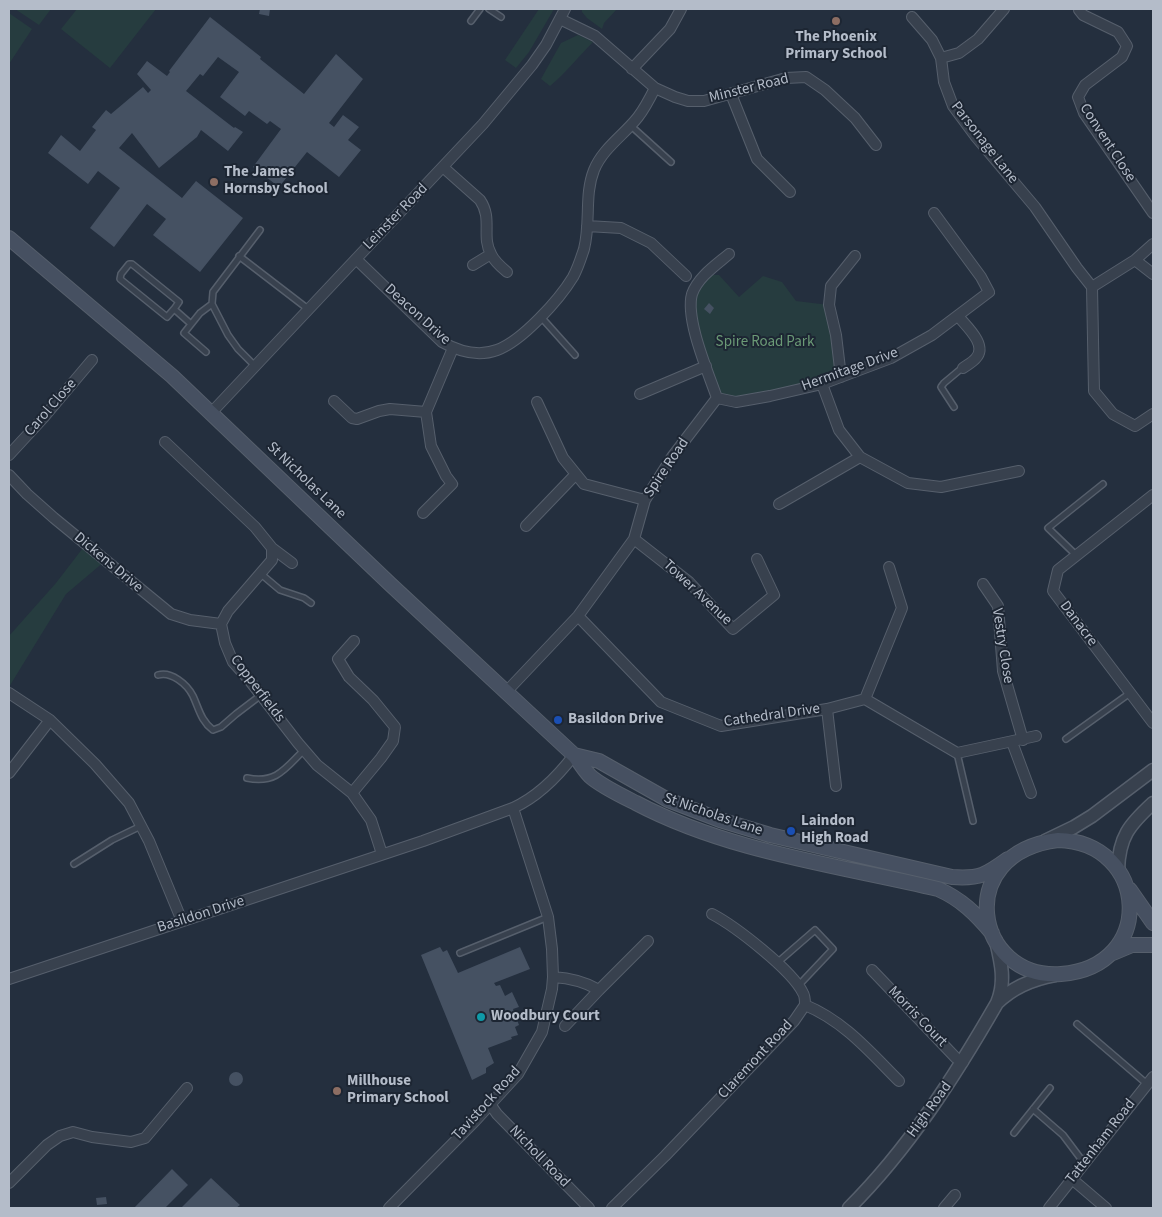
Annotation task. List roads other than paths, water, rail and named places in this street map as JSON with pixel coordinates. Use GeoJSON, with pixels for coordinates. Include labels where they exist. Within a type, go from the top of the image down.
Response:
{"type":"FeatureCollection","features":[{"type":"Feature","properties":{"kind":"main road","name":"St Nicholas Lane"},"geometry":{"type":"LineString","coordinates":[[9,238],[172,376],[390,584],[574,755],[590,776],[621,795],[688,827],[740,844],[938,890],[960,901],[974,912],[993,936]]}},
{"type":"Feature","properties":{"kind":"main road","name":"St Nicholas Lane"},"geometry":{"type":"LineString","coordinates":[[574,755],[600,761],[668,800],[720,820],[770,835],[952,877],[977,877],[1008,859]]}},
{"type":"Feature","properties":{"kind":"main road"},"geometry":{"type":"LineString","coordinates":[[1153,923],[1120,874],[1105,856],[1086,844],[1072,840],[1043,842],[1026,848],[1008,859],[994,878],[989,888],[986,903],[993,936],[1008,955],[1022,965],[1045,973],[1060,974],[1088,968],[1132,945],[1153,945]]}},
{"type":"Feature","properties":{"kind":"main road"},"geometry":{"type":"LineString","coordinates":[[1111,955],[1123,936],[1129,916],[1128,890],[1120,874]]}},
{"type":"Feature","properties":{"kind":"street","name":"Leinster Road"},"geometry":{"type":"LineString","coordinates":[[211,413],[444,168],[510,94],[541,51],[565,9]]}},
{"type":"Feature","properties":{"kind":"street"},"geometry":{"type":"LineString","coordinates":[[632,69],[670,30],[681,9]]}},
{"type":"Feature","properties":{"kind":"street"},"geometry":{"type":"LineString","coordinates":[[912,17],[932,40],[941,58],[959,54],[978,39],[1004,9]]}},
{"type":"Feature","properties":{"kind":"street","name":"Convent Close"},"geometry":{"type":"LineString","coordinates":[[1079,10],[1082,16],[1118,32],[1127,46],[1122,57],[1085,85],[1078,97],[1084,113],[1153,213]]}},
{"type":"Feature","properties":{"kind":"street","name":"Minster Road"},"geometry":{"type":"LineString","coordinates":[[560,19],[595,36],[655,88],[688,101],[704,101],[786,78],[806,77],[825,90],[855,118],[876,145]]}},
{"type":"Feature","properties":{"kind":"street","name":"Parsonage Lane"},"geometry":{"type":"LineString","coordinates":[[941,58],[944,82],[952,106],[1035,207],[1092,287]]}},
{"type":"Feature","properties":{"kind":"street","name":"Deacon Drive"},"geometry":{"type":"LineString","coordinates":[[356,259],[442,342],[467,352],[482,353],[508,344],[541,317],[564,290],[573,276],[584,247],[589,188],[594,170],[600,157],[638,117],[655,88]]}},
{"type":"Feature","properties":{"kind":"street"},"geometry":{"type":"LineString","coordinates":[[731,94],[758,159],[790,192]]}},
{"type":"Feature","properties":{"kind":"street"},"geometry":{"type":"LineString","coordinates":[[444,168],[480,200],[484,206],[487,215],[486,234],[491,254],[507,272]]}},
{"type":"Feature","properties":{"kind":"street","name":"Hermitage Drive"},"geometry":{"type":"LineString","coordinates":[[717,398],[736,402],[822,384],[891,358],[932,335],[989,292],[934,213]]}},
{"type":"Feature","properties":{"kind":"street"},"geometry":{"type":"LineString","coordinates":[[587,226],[621,228],[651,243],[686,276]]}},
{"type":"Feature","properties":{"kind":"street"},"geometry":{"type":"LineString","coordinates":[[1153,244],[1135,260],[1092,287],[1094,391],[1113,414],[1135,426],[1153,414]]}},
{"type":"Feature","properties":{"kind":"street"},"geometry":{"type":"LineString","coordinates":[[473,265],[491,254]]}},
{"type":"Feature","properties":{"kind":"street"},"geometry":{"type":"LineString","coordinates":[[717,398],[690,311],[693,293],[704,276],[729,254]]}},
{"type":"Feature","properties":{"kind":"street"},"geometry":{"type":"LineString","coordinates":[[841,377],[836,335],[829,305],[831,286],[855,256]]}},
{"type":"Feature","properties":{"kind":"street"},"geometry":{"type":"LineString","coordinates":[[1135,260],[1153,274]]}},
{"type":"Feature","properties":{"kind":"street"},"geometry":{"type":"LineString","coordinates":[[958,316],[980,346],[976,358],[963,368]]}},
{"type":"Feature","properties":{"kind":"street"},"geometry":{"type":"LineString","coordinates":[[423,513],[452,484],[431,446],[426,412],[453,348]]}},
{"type":"Feature","properties":{"kind":"street","name":"Carol Close"},"geometry":{"type":"LineString","coordinates":[[9,455],[92,360]]}},
{"type":"Feature","properties":{"kind":"street"},"geometry":{"type":"LineString","coordinates":[[640,394],[706,366]]}},
{"type":"Feature","properties":{"kind":"street"},"geometry":{"type":"LineString","coordinates":[[822,384],[839,430],[860,457],[908,483],[941,487],[1019,471]]}},
{"type":"Feature","properties":{"kind":"street","name":"Spire Road"},"geometry":{"type":"LineString","coordinates":[[507,691],[578,616],[634,539],[645,500],[672,457],[717,398]]}},
{"type":"Feature","properties":{"kind":"street"},"geometry":{"type":"LineString","coordinates":[[334,401],[352,418],[357,419],[390,409],[426,412]]}},
{"type":"Feature","properties":{"kind":"street"},"geometry":{"type":"LineString","coordinates":[[536,402],[563,458],[584,484],[645,500]]}},
{"type":"Feature","properties":{"kind":"street"},"geometry":{"type":"LineString","coordinates":[[165,442],[255,527],[272,548],[292,563]]}},
{"type":"Feature","properties":{"kind":"street"},"geometry":{"type":"LineString","coordinates":[[779,504],[860,457]]}},
{"type":"Feature","properties":{"kind":"street"},"geometry":{"type":"LineString","coordinates":[[526,526],[576,474]]}},
{"type":"Feature","properties":{"kind":"street","name":"Dickens Drive"},"geometry":{"type":"LineString","coordinates":[[9,475],[54,518],[171,614],[190,620],[221,624]]}},
{"type":"Feature","properties":{"kind":"street","name":"Danacre"},"geometry":{"type":"LineString","coordinates":[[1153,495],[1058,570],[1053,592],[1153,723]]}},
{"type":"Feature","properties":{"kind":"street","name":"Tower Avenue"},"geometry":{"type":"LineString","coordinates":[[634,539],[689,582],[733,629],[774,595],[757,559]]}},
{"type":"Feature","properties":{"kind":"street"},"geometry":{"type":"LineString","coordinates":[[221,624],[228,611],[262,574],[272,560],[272,548]]}},
{"type":"Feature","properties":{"kind":"street"},"geometry":{"type":"LineString","coordinates":[[889,567],[902,608],[865,699],[957,753],[1036,736]]}},
{"type":"Feature","properties":{"kind":"street","name":"Vestry Close"},"geometry":{"type":"LineString","coordinates":[[983,584],[998,606],[1003,672],[1023,740]]}},
{"type":"Feature","properties":{"kind":"street","name":"Cathedral Drive"},"geometry":{"type":"LineString","coordinates":[[578,616],[661,702],[721,726],[827,709],[865,699]]}},
{"type":"Feature","properties":{"kind":"street","name":"Copperfields"},"geometry":{"type":"LineString","coordinates":[[221,624],[225,643],[233,662],[317,765],[352,793],[371,820],[382,854]]}},
{"type":"Feature","properties":{"kind":"street"},"geometry":{"type":"LineString","coordinates":[[352,793],[393,741],[395,727],[373,700],[349,677],[338,660],[354,642]]}},
{"type":"Feature","properties":{"kind":"street"},"geometry":{"type":"LineString","coordinates":[[9,693],[50,720],[95,764],[129,803],[162,871],[182,921]]}},
{"type":"Feature","properties":{"kind":"street"},"geometry":{"type":"LineString","coordinates":[[827,709],[836,786]]}},
{"type":"Feature","properties":{"kind":"street"},"geometry":{"type":"LineString","coordinates":[[9,772],[50,720]]}},
{"type":"Feature","properties":{"kind":"street"},"geometry":{"type":"LineString","coordinates":[[1012,742],[1031,793]]}},
{"type":"Feature","properties":{"kind":"street","name":"Basildon Drive"},"geometry":{"type":"LineString","coordinates":[[9,979],[423,841],[513,808],[546,786],[574,755]]}},
{"type":"Feature","properties":{"kind":"street"},"geometry":{"type":"LineString","coordinates":[[1043,842],[1092,816],[1153,770]]}},
{"type":"Feature","properties":{"kind":"street"},"geometry":{"type":"LineString","coordinates":[[1120,874],[1119,852],[1126,832],[1153,803]]}},
{"type":"Feature","properties":{"kind":"street","name":"Tavistock Road"},"geometry":{"type":"LineString","coordinates":[[390,1208],[518,1074],[542,1032],[553,977],[548,917],[513,808]]}},
{"type":"Feature","properties":{"kind":"street"},"geometry":{"type":"LineString","coordinates":[[712,914],[737,929],[776,963],[804,994],[805,1005],[819,1010],[846,1028],[899,1081]]}},
{"type":"Feature","properties":{"kind":"street","name":"High Road"},"geometry":{"type":"LineString","coordinates":[[849,1208],[879,1178],[923,1121],[962,1062],[997,1003],[1000,996],[1002,964],[993,936]]}},
{"type":"Feature","properties":{"kind":"street"},"geometry":{"type":"LineString","coordinates":[[565,1026],[648,941]]}},
{"type":"Feature","properties":{"kind":"street","name":"Morris Court"},"geometry":{"type":"LineString","coordinates":[[872,970],[962,1062]]}},
{"type":"Feature","properties":{"kind":"street","name":"High Road"},"geometry":{"type":"LineString","coordinates":[[997,1003],[1013,989],[1035,980],[1060,974]]}},
{"type":"Feature","properties":{"kind":"street"},"geometry":{"type":"LineString","coordinates":[[553,977],[575,979],[599,990]]}},
{"type":"Feature","properties":{"kind":"street","name":"Claremont Road"},"geometry":{"type":"LineString","coordinates":[[612,1208],[665,1156],[794,1021],[805,1005]]}},
{"type":"Feature","properties":{"kind":"street","name":"Tattenham Road"},"geometry":{"type":"LineString","coordinates":[[1049,1208],[1150,1080]]}},
{"type":"Feature","properties":{"kind":"street"},"geometry":{"type":"LineString","coordinates":[[9,1183],[47,1145],[60,1136],[73,1132],[92,1137],[131,1142],[145,1138],[187,1088]]}},
{"type":"Feature","properties":{"kind":"street","name":"Nicholl Road"},"geometry":{"type":"LineString","coordinates":[[490,1104],[497,1114],[589,1208]]}},
{"type":"Feature","properties":{"kind":"street"},"geometry":{"type":"LineString","coordinates":[[1072,1180],[1106,1208]]}},
{"type":"Feature","properties":{"kind":"street"},"geometry":{"type":"LineString","coordinates":[[944,1208],[956,1195]]}},
{"type":"Feature","properties":{"kind":"lane"},"geometry":{"type":"LineString","coordinates":[[471,21],[480,9]]}},
{"type":"Feature","properties":{"kind":"lane"},"geometry":{"type":"LineString","coordinates":[[489,9],[500,17]]}},
{"type":"Feature","properties":{"kind":"lane"},"geometry":{"type":"LineString","coordinates":[[630,125],[671,162]]}},
{"type":"Feature","properties":{"kind":"lane"},"geometry":{"type":"LineString","coordinates":[[256,366],[238,349],[228,335],[212,304],[212,292],[260,230]]}},
{"type":"Feature","properties":{"kind":"lane"},"geometry":{"type":"LineString","coordinates":[[239,256],[309,309]]}},
{"type":"Feature","properties":{"kind":"lane"},"geometry":{"type":"LineString","coordinates":[[129,264],[132,264],[179,302],[174,309],[167,317],[120,279],[121,274],[129,264]]}},
{"type":"Feature","properties":{"kind":"lane"},"geometry":{"type":"LineString","coordinates":[[206,352],[184,332],[200,313],[212,304]]}},
{"type":"Feature","properties":{"kind":"lane"},"geometry":{"type":"LineString","coordinates":[[174,309],[191,324]]}},
{"type":"Feature","properties":{"kind":"lane"},"geometry":{"type":"LineString","coordinates":[[541,317],[575,355]]}},
{"type":"Feature","properties":{"kind":"lane"},"geometry":{"type":"LineString","coordinates":[[954,407],[941,387],[963,368]]}},
{"type":"Feature","properties":{"kind":"lane"},"geometry":{"type":"LineString","coordinates":[[1076,555],[1048,528],[1103,484]]}},
{"type":"Feature","properties":{"kind":"lane"},"geometry":{"type":"LineString","coordinates":[[262,574],[280,590],[304,598],[311,603]]}},
{"type":"Feature","properties":{"kind":"lane"},"geometry":{"type":"LineString","coordinates":[[158,676],[168,674],[173,676],[187,689],[192,695],[207,726],[213,730],[221,727],[261,695]]}},
{"type":"Feature","properties":{"kind":"lane"},"geometry":{"type":"LineString","coordinates":[[1066,739],[1130,693]]}},
{"type":"Feature","properties":{"kind":"lane"},"geometry":{"type":"LineString","coordinates":[[246,778],[257,780],[272,778],[304,750]]}},
{"type":"Feature","properties":{"kind":"lane"},"geometry":{"type":"LineString","coordinates":[[957,753],[973,821]]}},
{"type":"Feature","properties":{"kind":"lane"},"geometry":{"type":"LineString","coordinates":[[74,864],[112,840],[141,826]]}},
{"type":"Feature","properties":{"kind":"lane"},"geometry":{"type":"LineString","coordinates":[[460,953],[548,917]]}},
{"type":"Feature","properties":{"kind":"lane"},"geometry":{"type":"LineString","coordinates":[[776,963],[815,930],[832,949],[797,986]]}},
{"type":"Feature","properties":{"kind":"lane"},"geometry":{"type":"LineString","coordinates":[[1077,1024],[1150,1080]]}},
{"type":"Feature","properties":{"kind":"lane"},"geometry":{"type":"LineString","coordinates":[[1014,1133],[1050,1088]]}},
{"type":"Feature","properties":{"kind":"lane"},"geometry":{"type":"LineString","coordinates":[[1034,1109],[1063,1135],[1084,1163]]}},
{"type":"Feature","properties":{"kind":"place","name":"The Phoenix Primary School"},"geometry":{"type":"Point","coordinates":[836,21]}},
{"type":"Feature","properties":{"kind":"place","name":"The James Hornsby School"},"geometry":{"type":"Point","coordinates":[214,182]}},
{"type":"Feature","properties":{"kind":"place","name":"Basildon Drive"},"geometry":{"type":"Point","coordinates":[558,720]}},
{"type":"Feature","properties":{"kind":"place","name":"Laindon High Road"},"geometry":{"type":"Point","coordinates":[791,831]}},
{"type":"Feature","properties":{"kind":"place","name":"Woodbury Court"},"geometry":{"type":"Point","coordinates":[481,1017]}},
{"type":"Feature","properties":{"kind":"place","name":"Millhouse Primary School"},"geometry":{"type":"Point","coordinates":[337,1091]}},
{"type":"Feature","properties":{"kind":"park label","name":"Spire Road Park"},"geometry":{"type":"Point","coordinates":[765,343]}}]}
